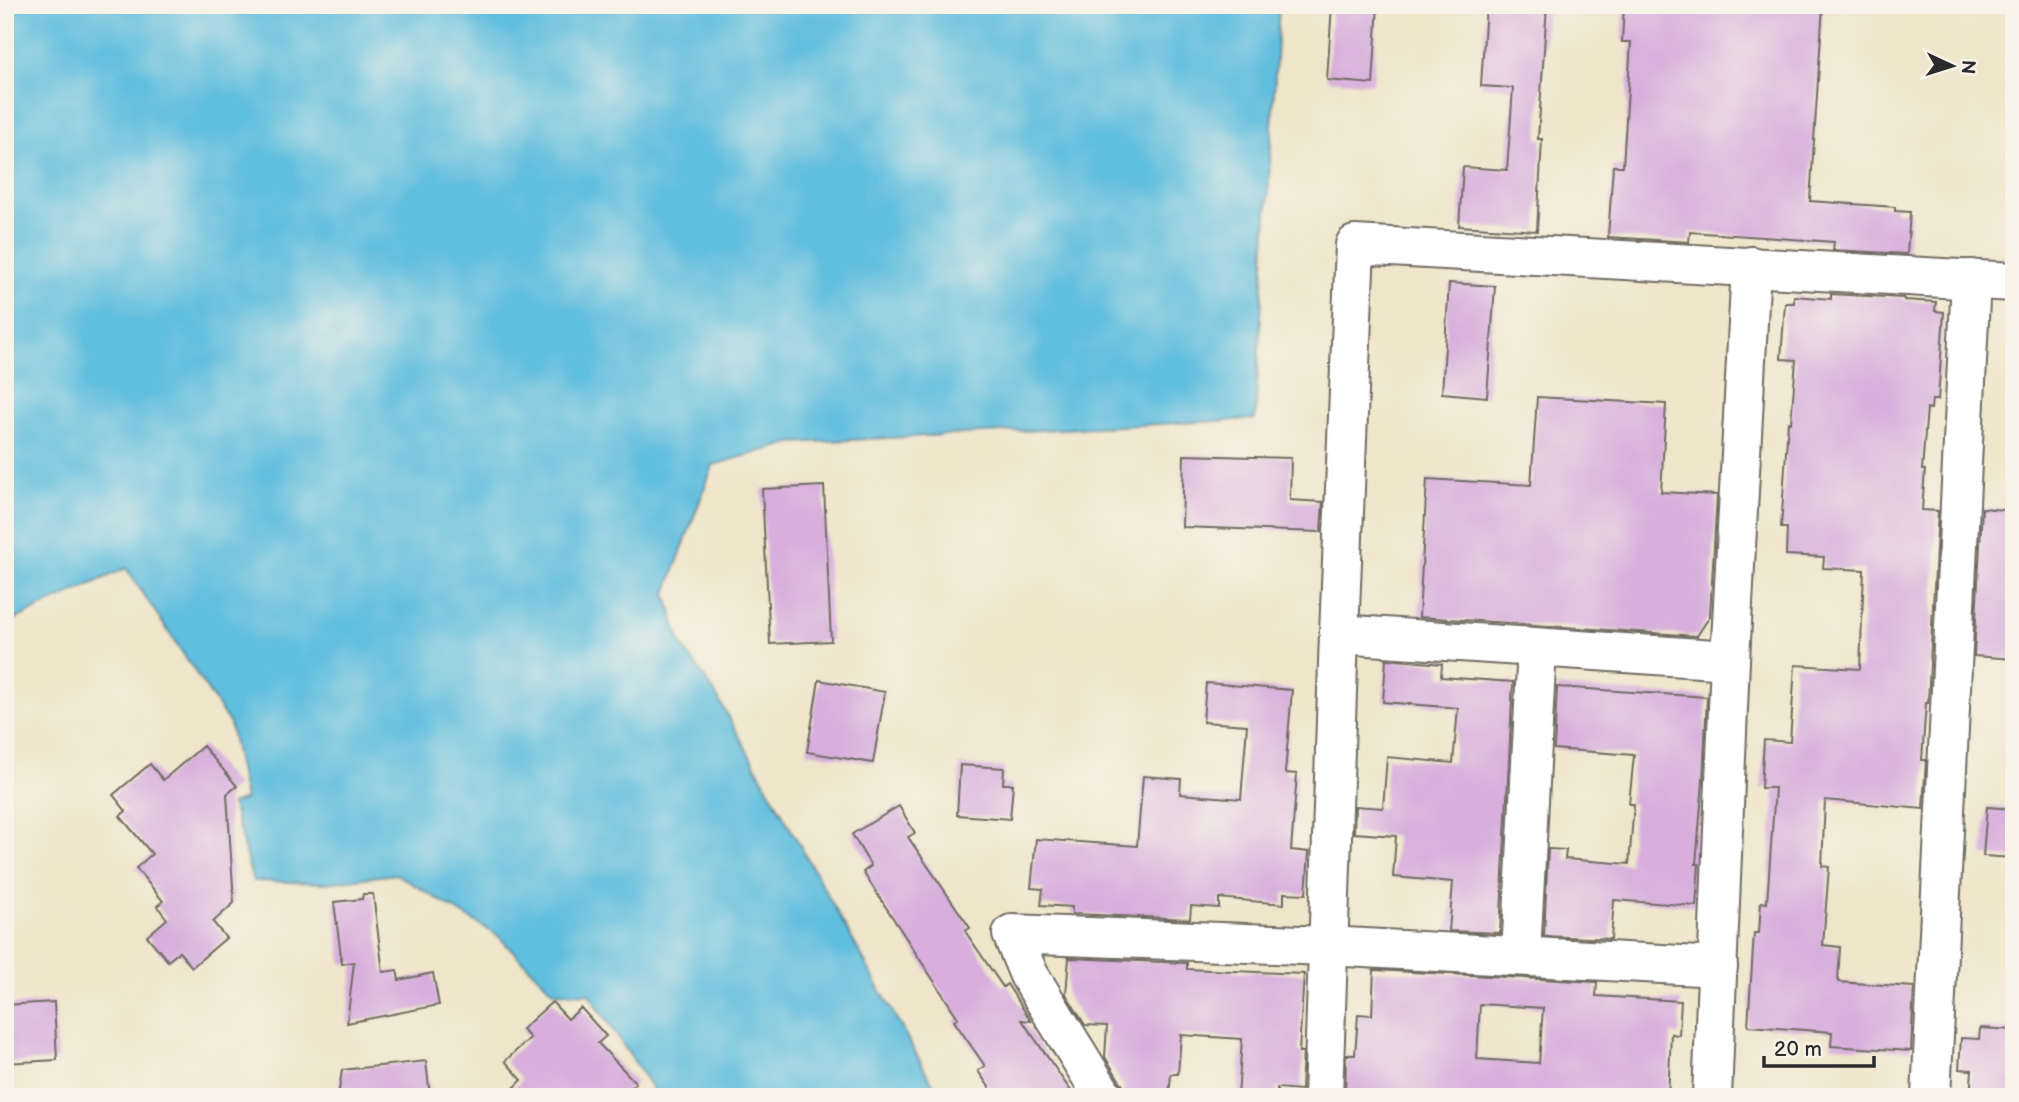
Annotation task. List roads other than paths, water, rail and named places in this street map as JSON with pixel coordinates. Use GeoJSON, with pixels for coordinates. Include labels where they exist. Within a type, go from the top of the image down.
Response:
{"type":"FeatureCollection","features":[{"type":"Feature","properties":{"kind":"street"},"geometry":{"type":"LineString","coordinates":[[1323,1097],[1355,245],[2014,282]]}},
{"type":"Feature","properties":{"kind":"street"},"geometry":{"type":"LineString","coordinates":[[1712,1097],[1751,266]]}},
{"type":"Feature","properties":{"kind":"street"},"geometry":{"type":"LineString","coordinates":[[1931,1097],[1971,279]]}},
{"type":"Feature","properties":{"kind":"street"},"geometry":{"type":"LineString","coordinates":[[1339,634],[1731,660]]}},
{"type":"Feature","properties":{"kind":"street"},"geometry":{"type":"LineString","coordinates":[[1521,955],[1537,648]]}},
{"type":"Feature","properties":{"kind":"street"},"geometry":{"type":"LineString","coordinates":[[1104,1097],[1029,975],[1012,934],[1521,955],[1718,967]]}},
{"type":"Feature","properties":{"kind":"water"},"geometry":{"type":"Polygon","coordinates":[[[5,5],[1279,5],[1255,419],[791,443],[713,465],[666,593],[680,642],[715,693],[940,1097],[658,1097],[589,994],[554,992],[497,935],[396,874],[325,883],[253,881],[232,804],[245,799],[230,724],[126,568],[5,624],[5,5]]]}}]}
